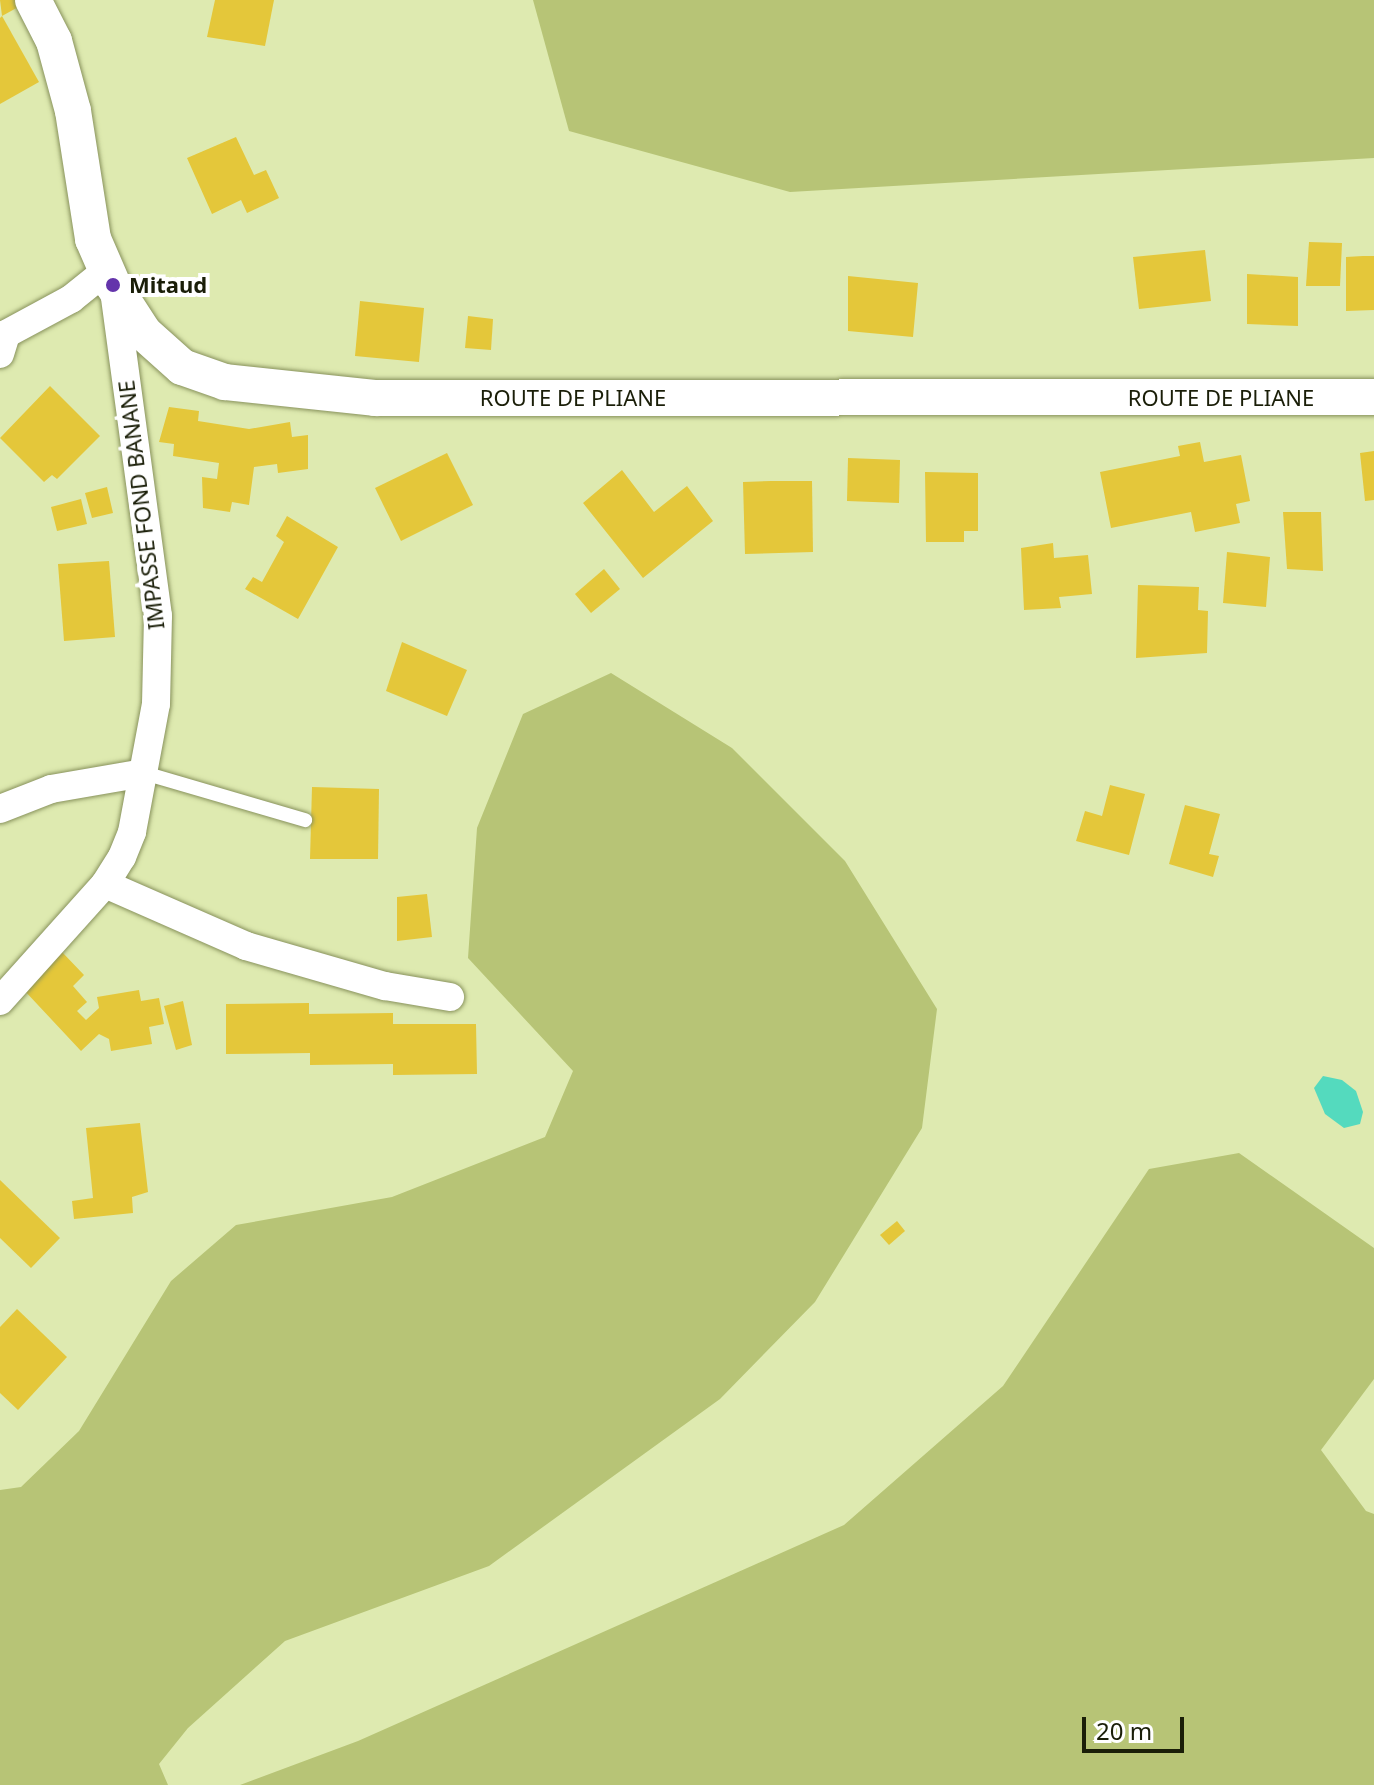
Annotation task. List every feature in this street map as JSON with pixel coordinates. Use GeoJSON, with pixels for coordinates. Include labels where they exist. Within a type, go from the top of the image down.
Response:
{"type":"FeatureCollection","features":[{"type":"Feature","properties":{"kind":"street","name":"ROUTE DE PLIANE"},"geometry":{"type":"LineString","coordinates":[[33,0],[54,41],[73,111],[93,239],[110,278],[144,333],[182,367],[225,382],[375,398],[1374,397]]}},
{"type":"Feature","properties":{"kind":"street"},"geometry":{"type":"LineString","coordinates":[[2,339],[110,278]]}},
{"type":"Feature","properties":{"kind":"street","name":"IMPASSE FOND BANANE"},"geometry":{"type":"LineString","coordinates":[[0,1001],[105,884],[132,832],[156,704],[158,616],[110,278]]}},
{"type":"Feature","properties":{"kind":"street"},"geometry":{"type":"LineString","coordinates":[[0,809],[51,789],[144,773]]}},
{"type":"Feature","properties":{"kind":"street"},"geometry":{"type":"LineString","coordinates":[[105,884],[246,946],[385,986],[450,997]]}},
{"type":"Feature","properties":{"kind":"lane"},"geometry":{"type":"LineString","coordinates":[[144,773],[305,820]]}},
{"type":"Feature","properties":{"kind":"green space"},"geometry":{"type":"Polygon","coordinates":[[[533,0],[1374,0],[1374,158],[790,192],[569,131],[533,0]]]}},
{"type":"Feature","properties":{"kind":"green space"},"geometry":{"type":"Polygon","coordinates":[[[611,673],[732,748],[845,861],[937,1009],[922,1128],[815,1302],[720,1399],[489,1566],[285,1641],[188,1728],[159,1764],[168,1785],[0,1785],[0,1490],[21,1487],[79,1431],[171,1281],[236,1225],[392,1197],[545,1137],[573,1071],[468,958],[477,828],[523,714],[611,673]]]}},
{"type":"Feature","properties":{"kind":"green space"},"geometry":{"type":"Polygon","coordinates":[[[1239,1153],[1374,1248],[1374,1379],[1321,1450],[1366,1511],[1374,1514],[1374,1785],[240,1785],[358,1741],[844,1525],[1003,1386],[1149,1169],[1239,1153]]]}},
{"type":"Feature","properties":{"kind":"water"},"geometry":{"type":"Polygon","coordinates":[[[1323,1076],[1342,1080],[1356,1091],[1363,1112],[1360,1124],[1344,1128],[1325,1114],[1314,1088],[1323,1076]]]}},
{"type":"Feature","properties":{"kind":"building"},"geometry":{"type":"Polygon","coordinates":[[[0,0],[31,0],[2,16],[0,0]]]}},
{"type":"Feature","properties":{"kind":"building"},"geometry":{"type":"Polygon","coordinates":[[[215,0],[274,0],[265,46],[207,37],[215,0]]]}},
{"type":"Feature","properties":{"kind":"building"},"geometry":{"type":"Polygon","coordinates":[[[2,16],[39,82],[0,104],[0,18],[2,16]]]}},
{"type":"Feature","properties":{"kind":"building"},"geometry":{"type":"Polygon","coordinates":[[[236,137],[254,175],[266,170],[279,198],[247,213],[241,200],[212,214],[187,158],[236,137]]]}},
{"type":"Feature","properties":{"kind":"building"},"geometry":{"type":"Polygon","coordinates":[[[1309,242],[1342,243],[1340,286],[1306,286],[1309,242]]]}},
{"type":"Feature","properties":{"kind":"building"},"geometry":{"type":"Polygon","coordinates":[[[1205,250],[1211,301],[1139,309],[1133,257],[1205,250]]]}},
{"type":"Feature","properties":{"kind":"building"},"geometry":{"type":"Polygon","coordinates":[[[1374,256],[1374,310],[1346,311],[1346,257],[1374,256]]]}},
{"type":"Feature","properties":{"kind":"building"},"geometry":{"type":"Polygon","coordinates":[[[1247,274],[1298,277],[1298,326],[1247,324],[1247,274]]]}},
{"type":"Feature","properties":{"kind":"building"},"geometry":{"type":"Polygon","coordinates":[[[848,276],[918,283],[913,337],[848,331],[848,276]]]}},
{"type":"Feature","properties":{"kind":"building"},"geometry":{"type":"Polygon","coordinates":[[[360,301],[424,308],[419,362],[355,356],[360,301]]]}},
{"type":"Feature","properties":{"kind":"building"},"geometry":{"type":"Polygon","coordinates":[[[468,316],[493,319],[491,350],[465,348],[468,316]]]}},
{"type":"Feature","properties":{"kind":"building"},"geometry":{"type":"Polygon","coordinates":[[[50,386],[100,436],[57,479],[52,475],[44,482],[0,438],[50,386]]]}},
{"type":"Feature","properties":{"kind":"building"},"geometry":{"type":"Polygon","coordinates":[[[169,407],[199,411],[198,421],[249,429],[290,422],[292,437],[308,435],[308,469],[278,473],[277,464],[254,467],[249,505],[232,502],[230,512],[203,508],[202,477],[217,479],[219,463],[173,456],[174,444],[159,442],[169,407]]]}},
{"type":"Feature","properties":{"kind":"building"},"geometry":{"type":"Polygon","coordinates":[[[1200,442],[1204,462],[1241,455],[1250,501],[1236,504],[1240,523],[1195,532],[1191,512],[1111,528],[1100,472],[1180,456],[1178,446],[1200,442]]]}},
{"type":"Feature","properties":{"kind":"building"},"geometry":{"type":"Polygon","coordinates":[[[1374,451],[1374,500],[1365,501],[1360,453],[1374,451]]]}},
{"type":"Feature","properties":{"kind":"building"},"geometry":{"type":"Polygon","coordinates":[[[447,453],[473,505],[401,541],[375,488],[447,453]]]}},
{"type":"Feature","properties":{"kind":"building"},"geometry":{"type":"Polygon","coordinates":[[[848,458],[900,460],[899,503],[847,501],[848,458]]]}},
{"type":"Feature","properties":{"kind":"building"},"geometry":{"type":"Polygon","coordinates":[[[622,470],[654,512],[687,486],[713,521],[643,578],[583,503],[622,470]]]}},
{"type":"Feature","properties":{"kind":"building"},"geometry":{"type":"Polygon","coordinates":[[[925,472],[978,473],[978,531],[964,531],[964,542],[926,542],[925,472]]]}},
{"type":"Feature","properties":{"kind":"building"},"geometry":{"type":"Polygon","coordinates":[[[812,481],[813,552],[745,554],[743,482],[812,481]]]}},
{"type":"Feature","properties":{"kind":"building"},"geometry":{"type":"Polygon","coordinates":[[[107,487],[113,513],[92,518],[85,493],[107,487]]]}},
{"type":"Feature","properties":{"kind":"building"},"geometry":{"type":"Polygon","coordinates":[[[81,499],[87,524],[57,531],[51,507],[81,499]]]}},
{"type":"Feature","properties":{"kind":"building"},"geometry":{"type":"Polygon","coordinates":[[[1283,512],[1321,512],[1323,571],[1287,569],[1283,512]]]}},
{"type":"Feature","properties":{"kind":"building"},"geometry":{"type":"Polygon","coordinates":[[[287,516],[338,547],[298,619],[245,589],[253,577],[262,582],[284,542],[276,536],[287,516]]]}},
{"type":"Feature","properties":{"kind":"building"},"geometry":{"type":"Polygon","coordinates":[[[1053,543],[1054,558],[1088,555],[1092,594],[1059,597],[1061,608],[1024,610],[1021,548],[1053,543]]]}},
{"type":"Feature","properties":{"kind":"building"},"geometry":{"type":"Polygon","coordinates":[[[1227,552],[1270,557],[1266,607],[1223,603],[1227,552]]]}},
{"type":"Feature","properties":{"kind":"building"},"geometry":{"type":"Polygon","coordinates":[[[109,561],[115,637],[64,641],[58,564],[109,561]]]}},
{"type":"Feature","properties":{"kind":"building"},"geometry":{"type":"Polygon","coordinates":[[[604,569],[620,589],[591,613],[575,594],[604,569]]]}},
{"type":"Feature","properties":{"kind":"building"},"geometry":{"type":"Polygon","coordinates":[[[1138,585],[1199,587],[1198,610],[1208,611],[1207,653],[1136,658],[1138,585]]]}},
{"type":"Feature","properties":{"kind":"building"},"geometry":{"type":"Polygon","coordinates":[[[402,642],[467,670],[447,716],[386,691],[402,642]]]}},
{"type":"Feature","properties":{"kind":"building"},"geometry":{"type":"Polygon","coordinates":[[[1110,785],[1145,794],[1129,855],[1076,841],[1085,811],[1102,816],[1110,785]]]}},
{"type":"Feature","properties":{"kind":"building"},"geometry":{"type":"Polygon","coordinates":[[[312,787],[379,789],[378,859],[310,859],[312,787]]]}},
{"type":"Feature","properties":{"kind":"building"},"geometry":{"type":"Polygon","coordinates":[[[1185,805],[1220,814],[1209,854],[1219,856],[1213,877],[1169,864],[1185,805]]]}},
{"type":"Feature","properties":{"kind":"building"},"geometry":{"type":"Polygon","coordinates":[[[427,894],[432,937],[397,941],[397,897],[427,894]]]}},
{"type":"Feature","properties":{"kind":"building"},"geometry":{"type":"Polygon","coordinates":[[[62,952],[84,975],[73,986],[87,1002],[77,1011],[86,1020],[99,1008],[97,997],[139,990],[141,1001],[159,998],[164,1024],[149,1027],[152,1044],[111,1051],[109,1039],[99,1034],[81,1051],[23,989],[62,952]]]}},
{"type":"Feature","properties":{"kind":"building"},"geometry":{"type":"Polygon","coordinates":[[[183,1001],[192,1045],[176,1050],[164,1006],[183,1001]]]}},
{"type":"Feature","properties":{"kind":"building"},"geometry":{"type":"Polygon","coordinates":[[[309,1003],[309,1014],[393,1013],[393,1024],[476,1024],[477,1074],[393,1075],[393,1064],[310,1065],[310,1053],[226,1054],[226,1004],[309,1003]]]}},
{"type":"Feature","properties":{"kind":"building"},"geometry":{"type":"Polygon","coordinates":[[[140,1123],[148,1192],[132,1197],[133,1213],[74,1219],[72,1201],[93,1198],[86,1128],[140,1123]]]}},
{"type":"Feature","properties":{"kind":"building"},"geometry":{"type":"Polygon","coordinates":[[[0,1180],[60,1238],[31,1268],[0,1238],[0,1180]]]}},
{"type":"Feature","properties":{"kind":"building"},"geometry":{"type":"Polygon","coordinates":[[[897,1221],[905,1231],[889,1245],[880,1235],[897,1221]]]}},
{"type":"Feature","properties":{"kind":"building"},"geometry":{"type":"Polygon","coordinates":[[[17,1309],[67,1357],[18,1410],[0,1393],[0,1327],[17,1309]]]}},
{"type":"Feature","properties":{"kind":"place","name":"Mitaud"},"geometry":{"type":"Point","coordinates":[113,285]}}]}
